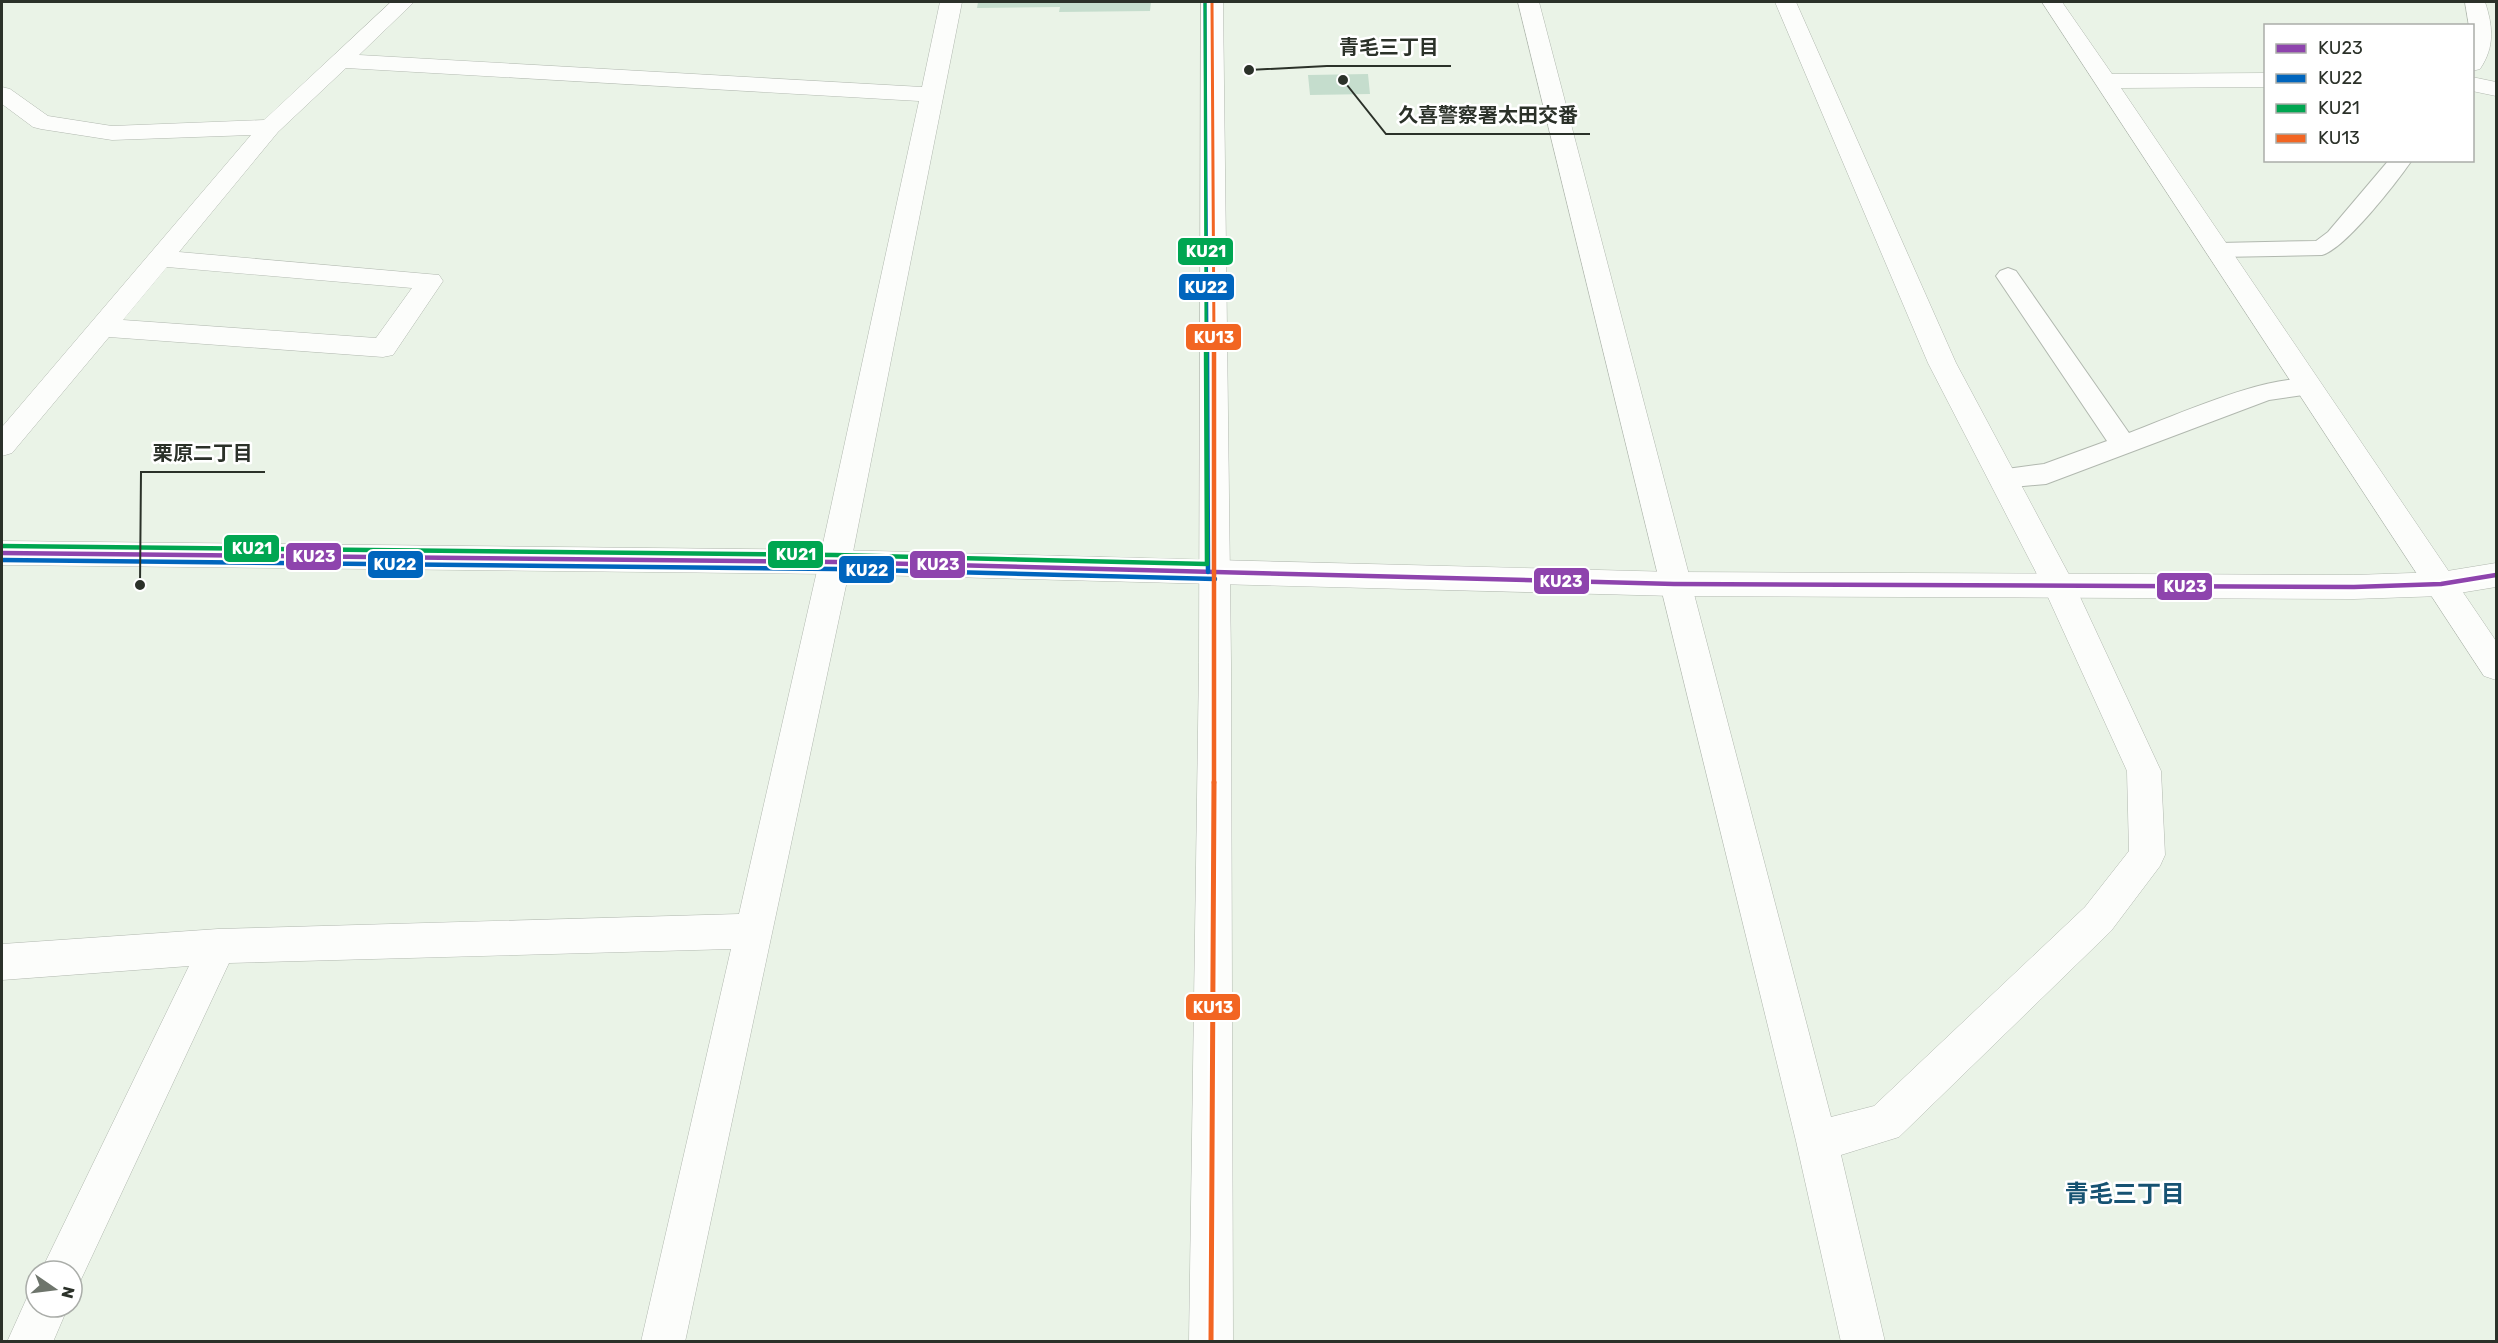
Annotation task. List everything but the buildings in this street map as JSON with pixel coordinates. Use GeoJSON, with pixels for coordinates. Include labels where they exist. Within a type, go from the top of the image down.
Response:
{"type":"FeatureCollection","features":[{"type":"Feature","properties":{"kind":"street"},"geometry":{"type":"LineString","coordinates":[[2,446],[270,127],[404,2]]}},
{"type":"Feature","properties":{"kind":"street"},"geometry":{"type":"LineString","coordinates":[[663,1341],[835,562],[951,2]]}},
{"type":"Feature","properties":{"kind":"street"},"geometry":{"type":"LineString","coordinates":[[1211,1341],[1215,572],[1212,2]]}},
{"type":"Feature","properties":{"kind":"street"},"geometry":{"type":"LineString","coordinates":[[1528,2],[1816,1141],[1863,1341]]}},
{"type":"Feature","properties":{"kind":"street"},"geometry":{"type":"LineString","coordinates":[[1785,2],[1942,363],[2058,584],[2144,771],[2146,855],[2098,919],[1885,1123],[1816,1141]]}},
{"type":"Feature","properties":{"kind":"street"},"geometry":{"type":"LineString","coordinates":[[2052,2],[2107,81],[2496,667]]}},
{"type":"Feature","properties":{"kind":"street"},"geometry":{"type":"LineString","coordinates":[[2474,61],[2480,52],[2482,28],[2475,2]]}},
{"type":"Feature","properties":{"kind":"street"},"geometry":{"type":"LineString","coordinates":[[340,61],[933,95]]}},
{"type":"Feature","properties":{"kind":"street"},"geometry":{"type":"LineString","coordinates":[[2107,81],[2264,80]]}},
{"type":"Feature","properties":{"kind":"street"},"geometry":{"type":"LineString","coordinates":[[2474,84],[2496,89]]}},
{"type":"Feature","properties":{"kind":"street"},"geometry":{"type":"LineString","coordinates":[[2,94],[41,122],[112,133],[270,127]]}},
{"type":"Feature","properties":{"kind":"street"},"geometry":{"type":"LineString","coordinates":[[102,327],[383,348],[430,281],[159,258]]}},
{"type":"Feature","properties":{"kind":"street"},"geometry":{"type":"LineString","coordinates":[[2,554],[835,562],[1291,576],[1674,584],[2354,587],[2441,584],[2496,575]]}},
{"type":"Feature","properties":{"kind":"street"},"geometry":{"type":"LineString","coordinates":[[2,962],[218,946],[754,931]]}},
{"type":"Feature","properties":{"kind":"street"},"geometry":{"type":"LineString","coordinates":[[69,1259],[218,946]]}},
{"type":"Feature","properties":{"kind":"street"},"geometry":{"type":"LineString","coordinates":[[29,1341],[40,1319]]}},
{"type":"Feature","properties":{"kind":"lane"},"geometry":{"type":"LineString","coordinates":[[2219,250],[2322,248],[2336,237],[2399,162]]}},
{"type":"Feature","properties":{"kind":"lane"},"geometry":{"type":"LineString","coordinates":[[2008,276],[2124,445]]}},
{"type":"Feature","properties":{"kind":"lane"},"geometry":{"type":"LineString","coordinates":[[2002,478],[2046,474],[2266,392],[2308,387]]}},
{"type":"Feature","properties":{"kind":"transit line","name":"KU22"},"geometry":{"type":"LineString","coordinates":[[1205,2],[1208,572]]}},
{"type":"Feature","properties":{"kind":"transit line","name":"KU21"},"geometry":{"type":"LineString","coordinates":[[2,546],[835,555],[1207,564],[1205,2]]}},
{"type":"Feature","properties":{"kind":"transit line","name":"KU13"},"geometry":{"type":"LineString","coordinates":[[1211,1342],[1215,663],[1212,2]]}},
{"type":"Feature","properties":{"kind":"transit line","name":"KU23"},"geometry":{"type":"LineString","coordinates":[[2,553],[835,562],[1674,584],[2354,587],[2441,584],[2496,575]]}},
{"type":"Feature","properties":{"kind":"transit line","name":"KU22"},"geometry":{"type":"LineString","coordinates":[[2,560],[835,569],[1215,579]]}},
{"type":"Feature","properties":{"kind":"place","name":"青毛三丁目"},"geometry":{"type":"Point","coordinates":[1249,70]}},
{"type":"Feature","properties":{"kind":"place","name":"久喜警察署太田交番"},"geometry":{"type":"Point","coordinates":[1343,80]}},
{"type":"Feature","properties":{"kind":"place","name":"栗原二丁目"},"geometry":{"type":"Point","coordinates":[140,585]}},
{"type":"Feature","properties":{"kind":"district","name":"青毛三丁目"},"geometry":{"type":"Point","coordinates":[2125,1194]}}]}
